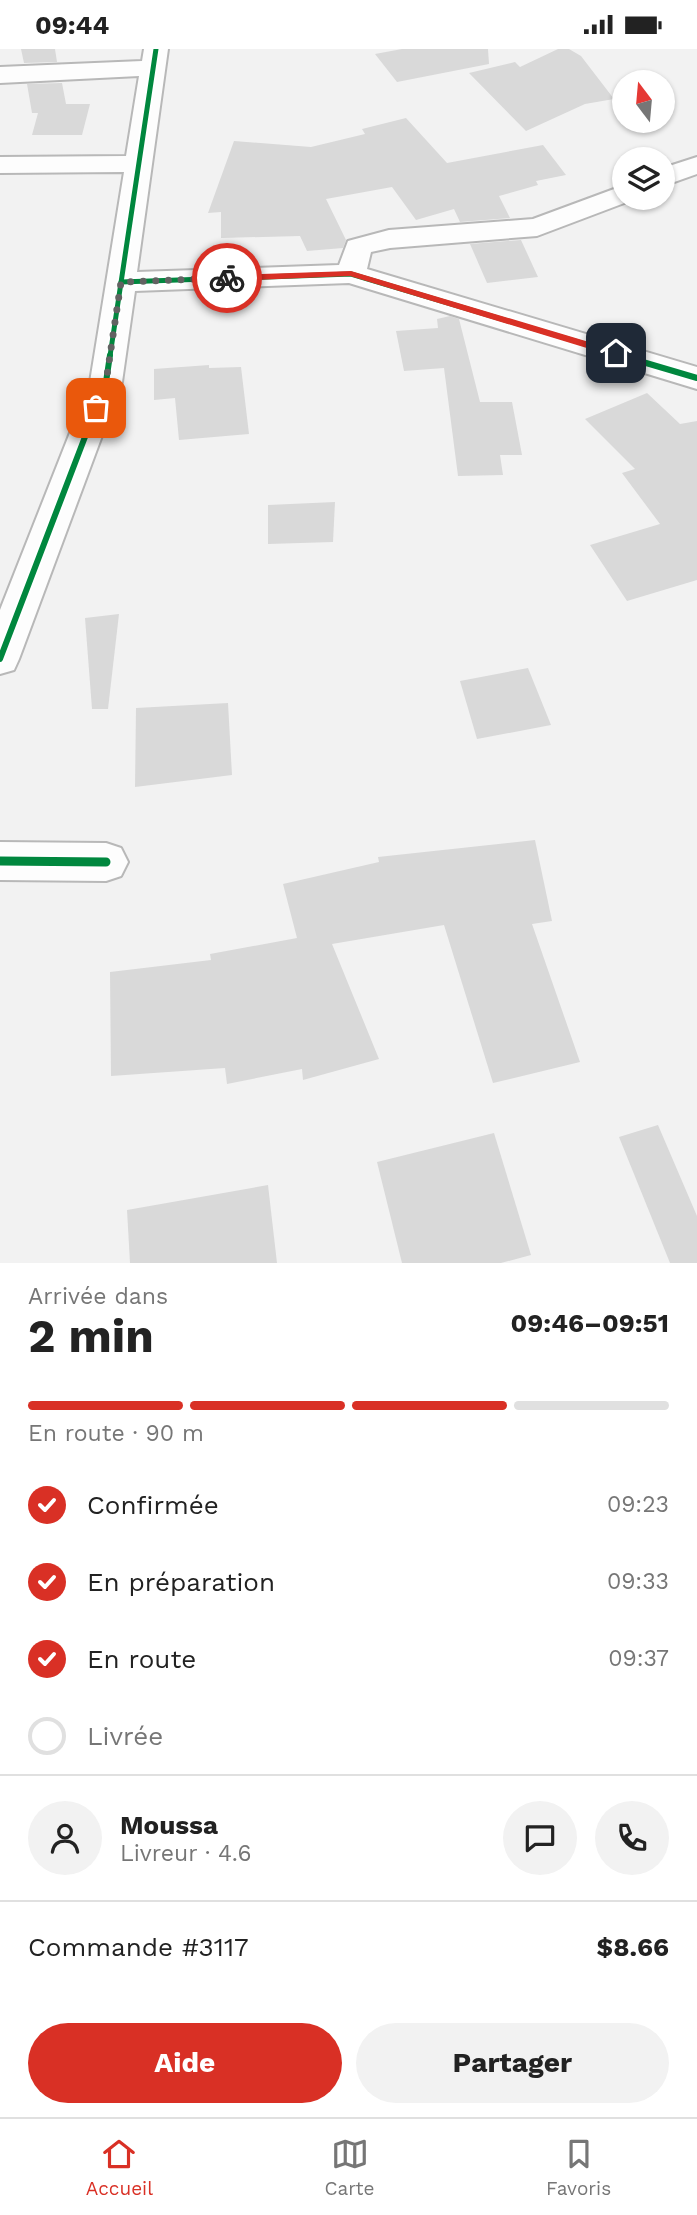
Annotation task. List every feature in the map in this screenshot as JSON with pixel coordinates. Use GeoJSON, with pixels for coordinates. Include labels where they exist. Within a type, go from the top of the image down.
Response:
{"type":"FeatureCollection","features":[{"type":"Feature","properties":{"kind":"street"},"geometry":{"type":"LineString","coordinates":[[0,75],[154,58],[106,382],[0,659]]}},
{"type":"Feature","properties":{"kind":"street"},"geometry":{"type":"LineString","coordinates":[[0,165],[138,164]]}},
{"type":"Feature","properties":{"kind":"street"},"geometry":{"type":"LineString","coordinates":[[675,173],[697,165]]}},
{"type":"Feature","properties":{"kind":"street"},"geometry":{"type":"LineString","coordinates":[[351,274],[358,247],[389,239],[537,227],[612,198]]}},
{"type":"Feature","properties":{"kind":"street"},"geometry":{"type":"LineString","coordinates":[[121,282],[351,274],[697,379]]}},
{"type":"Feature","properties":{"kind":"street"},"geometry":{"type":"LineString","coordinates":[[0,567],[37,563]]}},
{"type":"Feature","properties":{"kind":"street"},"geometry":{"type":"LineString","coordinates":[[0,861],[106,862]]}},
{"type":"Feature","properties":{"kind":"building"},"geometry":{"type":"Polygon","coordinates":[[[21,49],[55,49],[57,62],[24,63],[21,49]]]}},
{"type":"Feature","properties":{"kind":"building"},"geometry":{"type":"Polygon","coordinates":[[[402,49],[488,49],[489,64],[397,82],[375,54],[402,49]]]}},
{"type":"Feature","properties":{"kind":"building"},"geometry":{"type":"Polygon","coordinates":[[[558,49],[569,49],[581,56],[612,99],[585,104],[526,131],[469,73],[515,62],[520,67],[558,49]]]}},
{"type":"Feature","properties":{"kind":"building"},"geometry":{"type":"Polygon","coordinates":[[[62,83],[66,104],[90,104],[82,135],[32,135],[38,113],[32,113],[27,84],[62,83]]]}},
{"type":"Feature","properties":{"kind":"building"},"geometry":{"type":"Polygon","coordinates":[[[406,118],[447,163],[543,145],[566,175],[536,181],[538,185],[499,196],[510,218],[460,222],[454,209],[416,220],[392,187],[326,199],[346,240],[343,248],[307,251],[300,236],[221,238],[221,212],[208,213],[234,141],[311,147],[365,134],[362,129],[406,118]]]}},
{"type":"Feature","properties":{"kind":"building"},"geometry":{"type":"Polygon","coordinates":[[[521,240],[538,277],[487,283],[470,244],[521,240]]]}},
{"type":"Feature","properties":{"kind":"building"},"geometry":{"type":"Polygon","coordinates":[[[450,316],[459,319],[480,402],[512,402],[522,455],[500,455],[503,475],[458,476],[444,368],[404,371],[396,331],[438,328],[437,319],[450,316]]]}},
{"type":"Feature","properties":{"kind":"building"},"geometry":{"type":"Polygon","coordinates":[[[209,365],[209,368],[241,367],[249,434],[179,440],[175,398],[154,400],[154,369],[209,365]]]}},
{"type":"Feature","properties":{"kind":"building"},"geometry":{"type":"Polygon","coordinates":[[[647,393],[680,424],[697,421],[697,580],[627,601],[590,545],[660,524],[622,473],[635,469],[585,419],[647,393]]]}},
{"type":"Feature","properties":{"kind":"building"},"geometry":{"type":"Polygon","coordinates":[[[335,502],[333,542],[268,544],[268,505],[335,502]]]}},
{"type":"Feature","properties":{"kind":"building"},"geometry":{"type":"Polygon","coordinates":[[[119,614],[108,709],[92,709],[85,618],[119,614]]]}},
{"type":"Feature","properties":{"kind":"building"},"geometry":{"type":"Polygon","coordinates":[[[528,668],[551,725],[477,739],[460,681],[528,668]]]}},
{"type":"Feature","properties":{"kind":"building"},"geometry":{"type":"Polygon","coordinates":[[[228,703],[232,775],[135,787],[136,708],[228,703]]]}},
{"type":"Feature","properties":{"kind":"building"},"geometry":{"type":"Polygon","coordinates":[[[535,840],[552,921],[532,924],[580,1062],[493,1083],[444,925],[332,944],[379,1059],[303,1080],[302,1069],[227,1084],[225,1068],[111,1076],[110,972],[211,960],[210,954],[297,938],[283,884],[379,862],[378,857],[535,840]]]}},
{"type":"Feature","properties":{"kind":"building"},"geometry":{"type":"Polygon","coordinates":[[[658,1125],[697,1216],[697,1263],[670,1263],[619,1137],[658,1125]]]}},
{"type":"Feature","properties":{"kind":"building"},"geometry":{"type":"Polygon","coordinates":[[[494,1133],[531,1255],[501,1263],[402,1263],[377,1162],[494,1133]]]}},
{"type":"Feature","properties":{"kind":"building"},"geometry":{"type":"Polygon","coordinates":[[[268,1185],[277,1263],[130,1263],[127,1210],[268,1185]]]}},
{"type":"Feature","properties":{"kind":"cycle path"},"geometry":{"type":"LineString","coordinates":[[0,659],[106,382],[156,49]]}},
{"type":"Feature","properties":{"kind":"cycle path"},"geometry":{"type":"LineString","coordinates":[[121,282],[351,274],[697,378]]}},
{"type":"Feature","properties":{"kind":"cycle path"},"geometry":{"type":"LineString","coordinates":[[0,861],[106,862]]}},
{"type":"Feature","properties":{"kind":"way so far"},"geometry":{"type":"LineString","coordinates":[[96,408],[106,382],[121,282],[227,278]]}},
{"type":"Feature","properties":{"kind":"route"},"geometry":{"type":"LineString","coordinates":[[227,278],[351,274],[616,353]]}}]}
